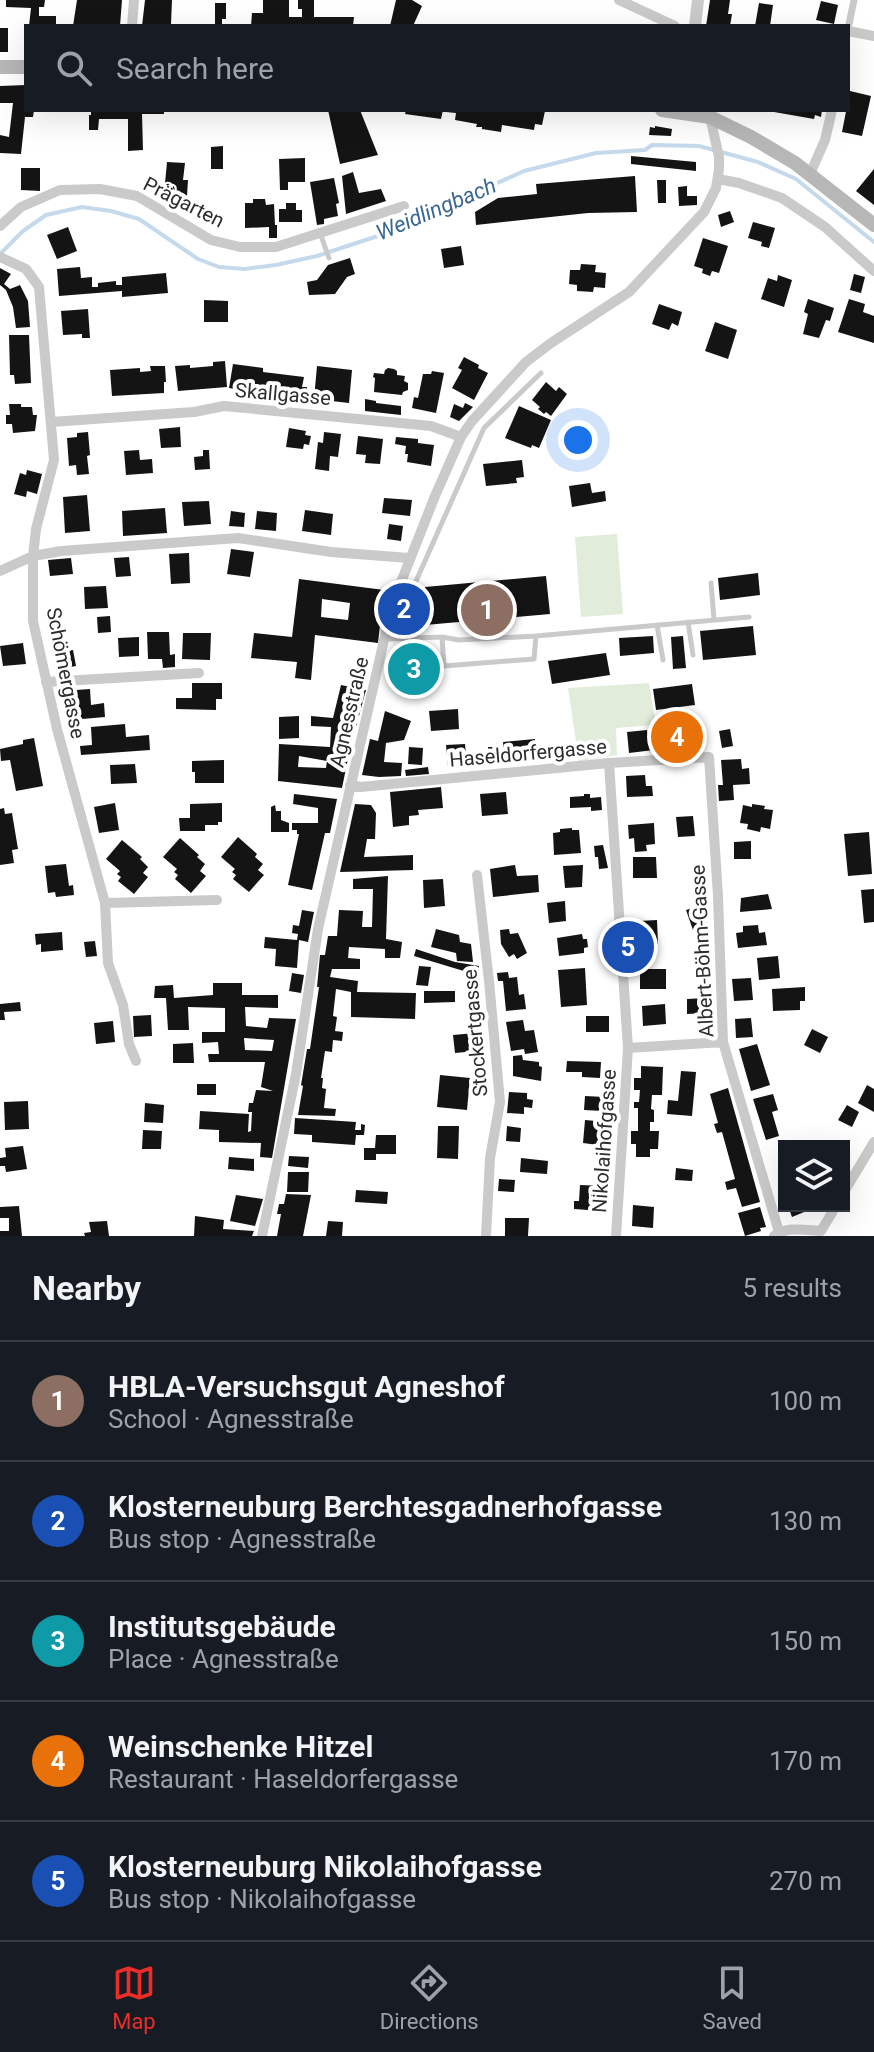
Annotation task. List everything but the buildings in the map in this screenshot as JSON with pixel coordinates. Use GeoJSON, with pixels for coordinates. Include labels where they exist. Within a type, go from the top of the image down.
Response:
{"type":"FeatureCollection","features":[{"type":"Feature","properties":{"kind":"main road"},"geometry":{"type":"LineString","coordinates":[[0,67],[24,67]]}},
{"type":"Feature","properties":{"kind":"main road"},"geometry":{"type":"LineString","coordinates":[[686,112],[709,114],[767,146],[810,174],[874,225]]}},
{"type":"Feature","properties":{"kind":"street"},"geometry":{"type":"LineString","coordinates":[[132,24],[134,0]]}},
{"type":"Feature","properties":{"kind":"street"},"geometry":{"type":"LineString","coordinates":[[619,0],[671,24]]}},
{"type":"Feature","properties":{"kind":"street"},"geometry":{"type":"LineString","coordinates":[[695,24],[698,0]]}},
{"type":"Feature","properties":{"kind":"street"},"geometry":{"type":"LineString","coordinates":[[849,24],[854,0]]}},
{"type":"Feature","properties":{"kind":"street"},"geometry":{"type":"LineString","coordinates":[[850,30],[874,36]]}},
{"type":"Feature","properties":{"kind":"street"},"geometry":{"type":"LineString","coordinates":[[810,174],[825,140],[832,112]]}},
{"type":"Feature","properties":{"kind":"street"},"geometry":{"type":"LineString","coordinates":[[709,114],[722,176],[782,198],[825,227],[874,271]]}},
{"type":"Feature","properties":{"kind":"street","name":"Agnesstraße"},"geometry":{"type":"LineString","coordinates":[[262,1236],[296,1074],[318,929],[392,605],[461,437],[482,409],[526,362],[634,288],[704,212],[722,176]]}},
{"type":"Feature","properties":{"kind":"street","name":"Prägarten"},"geometry":{"type":"LineString","coordinates":[[0,226],[21,207],[60,190],[100,189],[137,196],[211,240],[240,247],[276,247],[404,206]]}},
{"type":"Feature","properties":{"kind":"street","name":"Schömergasse"},"geometry":{"type":"LineString","coordinates":[[5,259],[26,269],[39,287],[54,460],[36,529],[33,621],[57,729],[105,903],[108,963],[123,1005],[129,1044],[136,1061]]}},
{"type":"Feature","properties":{"kind":"street","name":"Skallgasse"},"geometry":{"type":"LineString","coordinates":[[51,422],[194,412],[224,406],[431,426],[461,437]]}},
{"type":"Feature","properties":{"kind":"street"},"geometry":{"type":"LineString","coordinates":[[0,571],[33,556],[61,551],[238,538],[331,552],[409,558]]}},
{"type":"Feature","properties":{"kind":"street"},"geometry":{"type":"LineString","coordinates":[[46,682],[199,673]]}},
{"type":"Feature","properties":{"kind":"street","name":"Haseldorfergasse"},"geometry":{"type":"LineString","coordinates":[[350,785],[361,787],[609,763],[709,757]]}},
{"type":"Feature","properties":{"kind":"street","name":"Albert-Böhm-Gasse"},"geometry":{"type":"LineString","coordinates":[[709,757],[723,1042],[776,1234]]}},
{"type":"Feature","properties":{"kind":"street","name":"Nikolaihofgasse"},"geometry":{"type":"LineString","coordinates":[[609,763],[628,1048],[616,1236]]}},
{"type":"Feature","properties":{"kind":"street","name":"Stockertgasse"},"geometry":{"type":"LineString","coordinates":[[477,875],[500,1102],[490,1158],[486,1236]]}},
{"type":"Feature","properties":{"kind":"street"},"geometry":{"type":"LineString","coordinates":[[105,903],[217,900]]}},
{"type":"Feature","properties":{"kind":"street","name":"Nikolaihofgasse"},"geometry":{"type":"LineString","coordinates":[[628,1048],[723,1042]]}},
{"type":"Feature","properties":{"kind":"street"},"geometry":{"type":"LineString","coordinates":[[850,1182],[874,1142]]}},
{"type":"Feature","properties":{"kind":"street"},"geometry":{"type":"LineString","coordinates":[[776,1234],[793,1229],[821,1231],[832,1212]]}},
{"type":"Feature","properties":{"kind":"lane"},"geometry":{"type":"LineString","coordinates":[[321,235],[329,258]]}},
{"type":"Feature","properties":{"kind":"lane"},"geometry":{"type":"LineString","coordinates":[[392,605],[413,588],[484,428],[541,373]]}},
{"type":"Feature","properties":{"kind":"lane"},"geometry":{"type":"LineString","coordinates":[[711,583],[714,620]]}},
{"type":"Feature","properties":{"kind":"lane"},"geometry":{"type":"LineString","coordinates":[[384,639],[442,637],[459,640],[536,636],[749,617]]}},
{"type":"Feature","properties":{"kind":"lane"},"geometry":{"type":"LineString","coordinates":[[688,622],[693,655]]}},
{"type":"Feature","properties":{"kind":"lane"},"geometry":{"type":"LineString","coordinates":[[657,625],[663,660]]}},
{"type":"Feature","properties":{"kind":"lane"},"geometry":{"type":"LineString","coordinates":[[442,637],[444,666],[534,659],[536,636]]}},
{"type":"Feature","properties":{"kind":"green space"},"geometry":{"type":"Polygon","coordinates":[[[617,534],[623,614],[581,617],[575,537],[617,534]]]}},
{"type":"Feature","properties":{"kind":"green space"},"geometry":{"type":"Polygon","coordinates":[[[649,683],[656,725],[616,728],[617,755],[579,761],[568,688],[649,683]]]}},
{"type":"Feature","properties":{"kind":"waterway","name":"Weidlingbach"},"geometry":{"type":"LineString","coordinates":[[0,254],[23,231],[46,215],[82,207],[139,219],[198,259],[219,267],[244,269],[276,265],[317,256],[384,234],[524,171],[596,153],[645,150],[652,145],[699,146],[758,162],[796,179],[874,242]]}},
{"type":"Feature","properties":{"kind":"place","name":"Klosterneuburg Berchtesgadnerhofgasse"},"geometry":{"type":"Point","coordinates":[404,609]}},
{"type":"Feature","properties":{"kind":"place","name":"HBLA-Versuchsgut Agneshof"},"geometry":{"type":"Point","coordinates":[487,610]}},
{"type":"Feature","properties":{"kind":"place","name":"Institutsgebäude"},"geometry":{"type":"Point","coordinates":[414,669]}},
{"type":"Feature","properties":{"kind":"place","name":"Weinschenke Hitzel"},"geometry":{"type":"Point","coordinates":[677,737]}},
{"type":"Feature","properties":{"kind":"place","name":"Klosterneuburg Nikolaihofgasse"},"geometry":{"type":"Point","coordinates":[628,947]}}]}
